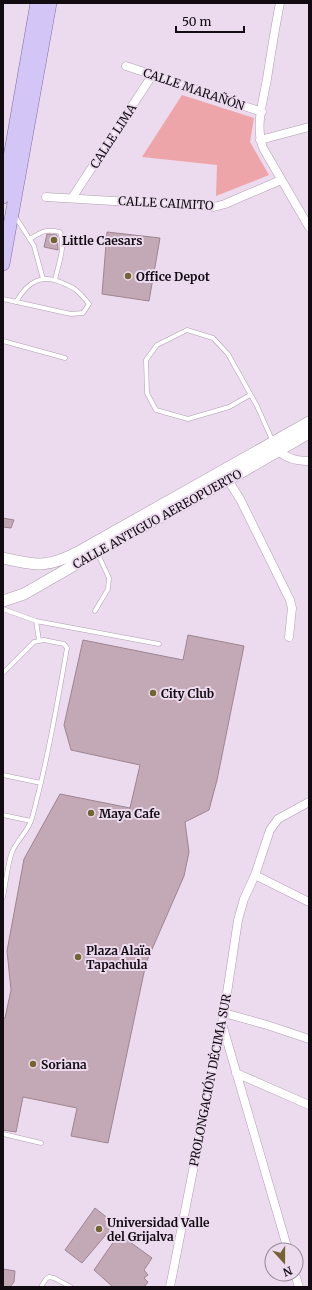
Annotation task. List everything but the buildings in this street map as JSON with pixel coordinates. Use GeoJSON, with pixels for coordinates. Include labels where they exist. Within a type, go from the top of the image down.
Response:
{"type":"FeatureCollection","features":[{"type":"Feature","properties":{"kind":"main road"},"geometry":{"type":"LineString","coordinates":[[3,197],[37,3]]}},
{"type":"Feature","properties":{"kind":"main road"},"geometry":{"type":"LineString","coordinates":[[3,264],[50,3]]}},
{"type":"Feature","properties":{"kind":"main road","name":"CALLE ANTIGUO AEREOPUERTO"},"geometry":{"type":"LineString","coordinates":[[3,601],[24,594],[228,480],[309,422]]}},
{"type":"Feature","properties":{"kind":"main road","name":"CALLE ANTIGUO AEREOPUERTO"},"geometry":{"type":"LineString","coordinates":[[3,558],[45,565],[61,561],[276,447],[309,433]]}},
{"type":"Feature","properties":{"kind":"street"},"geometry":{"type":"LineString","coordinates":[[280,3],[259,131],[260,140],[281,180],[309,227]]}},
{"type":"Feature","properties":{"kind":"street","name":"CALLE MARAÑÓN"},"geometry":{"type":"LineString","coordinates":[[126,66],[262,112]]}},
{"type":"Feature","properties":{"kind":"street","name":"CALLE LIMA"},"geometry":{"type":"LineString","coordinates":[[72,198],[153,74]]}},
{"type":"Feature","properties":{"kind":"street"},"geometry":{"type":"LineString","coordinates":[[260,140],[309,127]]}},
{"type":"Feature","properties":{"kind":"street","name":"CALLE CAIMITO"},"geometry":{"type":"LineString","coordinates":[[46,197],[214,206],[225,204],[281,180]]}},
{"type":"Feature","properties":{"kind":"street"},"geometry":{"type":"LineString","coordinates":[[276,447],[291,460],[309,461]]}},
{"type":"Feature","properties":{"kind":"street"},"geometry":{"type":"LineString","coordinates":[[228,480],[240,500],[290,600],[292,608],[289,637]]}},
{"type":"Feature","properties":{"kind":"street","name":"PROLONGACIÓN DÉCIMA SUR"},"geometry":{"type":"LineString","coordinates":[[170,1287],[222,1024],[238,920],[244,899],[270,830],[278,819],[309,802]]}},
{"type":"Feature","properties":{"kind":"street"},"geometry":{"type":"LineString","coordinates":[[254,875],[309,902]]}},
{"type":"Feature","properties":{"kind":"street"},"geometry":{"type":"LineString","coordinates":[[224,1013],[309,1039]]}},
{"type":"Feature","properties":{"kind":"street"},"geometry":{"type":"LineString","coordinates":[[222,1024],[286,1242]]}},
{"type":"Feature","properties":{"kind":"street"},"geometry":{"type":"LineString","coordinates":[[236,1073],[309,1105]]}},
{"type":"Feature","properties":{"kind":"lane"},"geometry":{"type":"LineString","coordinates":[[12,213],[34,246],[44,279]]}},
{"type":"Feature","properties":{"kind":"lane"},"geometry":{"type":"LineString","coordinates":[[30,239],[39,232],[48,230],[60,232],[63,245],[55,280]]}},
{"type":"Feature","properties":{"kind":"lane"},"geometry":{"type":"LineString","coordinates":[[3,299],[16,302],[71,314],[83,313],[89,304],[76,289],[55,280],[44,279],[31,283],[22,291],[16,302]]}},
{"type":"Feature","properties":{"kind":"lane"},"geometry":{"type":"LineString","coordinates":[[250,394],[229,407],[188,419],[156,410],[147,393],[146,360],[156,345],[187,330],[213,338],[228,354],[257,406],[276,447]]}},
{"type":"Feature","properties":{"kind":"lane"},"geometry":{"type":"LineString","coordinates":[[3,341],[65,358]]}},
{"type":"Feature","properties":{"kind":"lane"},"geometry":{"type":"LineString","coordinates":[[95,611],[108,589],[109,578],[97,552]]}},
{"type":"Feature","properties":{"kind":"lane"},"geometry":{"type":"LineString","coordinates":[[3,609],[36,621],[159,644]]}},
{"type":"Feature","properties":{"kind":"lane"},"geometry":{"type":"LineString","coordinates":[[36,621],[40,640]]}},
{"type":"Feature","properties":{"kind":"lane"},"geometry":{"type":"LineString","coordinates":[[3,673],[34,642],[40,640],[64,644],[67,648],[41,783],[31,821],[26,832],[12,853],[3,897]]}},
{"type":"Feature","properties":{"kind":"lane"},"geometry":{"type":"LineString","coordinates":[[3,776],[41,783]]}},
{"type":"Feature","properties":{"kind":"lane"},"geometry":{"type":"LineString","coordinates":[[3,814],[31,821]]}},
{"type":"Feature","properties":{"kind":"lane"},"geometry":{"type":"LineString","coordinates":[[3,1134],[41,1143]]}},
{"type":"Feature","properties":{"kind":"lane"},"geometry":{"type":"LineString","coordinates":[[41,1287],[49,1277],[71,1287]]}},
{"type":"Feature","properties":{"kind":"shaded area"},"geometry":{"type":"Polygon","coordinates":[[[182,95],[254,118],[250,142],[269,175],[216,196],[217,165],[142,157],[182,95]]]}},
{"type":"Feature","properties":{"kind":"place","name":"Little Caesars"},"geometry":{"type":"Point","coordinates":[54,240]}},
{"type":"Feature","properties":{"kind":"place","name":"Office Depot"},"geometry":{"type":"Point","coordinates":[128,276]}},
{"type":"Feature","properties":{"kind":"place","name":"City Club"},"geometry":{"type":"Point","coordinates":[153,693]}},
{"type":"Feature","properties":{"kind":"place","name":"Maya Cafe"},"geometry":{"type":"Point","coordinates":[91,813]}},
{"type":"Feature","properties":{"kind":"place","name":"Plaza Alaïa Tapachula"},"geometry":{"type":"Point","coordinates":[78,957]}},
{"type":"Feature","properties":{"kind":"place","name":"Soriana"},"geometry":{"type":"Point","coordinates":[33,1064]}},
{"type":"Feature","properties":{"kind":"place","name":"Universidad Valle del Grijalva"},"geometry":{"type":"Point","coordinates":[99,1229]}}]}
